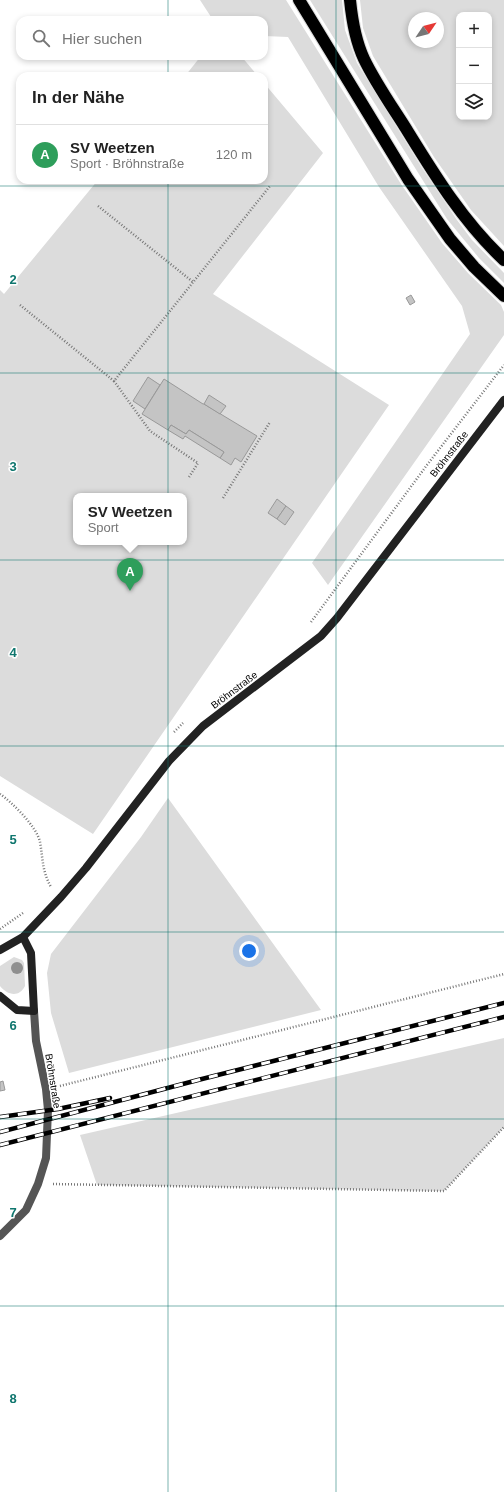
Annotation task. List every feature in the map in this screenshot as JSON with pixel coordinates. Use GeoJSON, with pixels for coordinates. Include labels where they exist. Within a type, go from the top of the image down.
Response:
{"type":"FeatureCollection","features":[{"type":"Feature","properties":{"kind":"highway"},"geometry":{"type":"LineString","coordinates":[[299,0],[408,178],[433,215],[450,239],[474,267],[504,296]]}},
{"type":"Feature","properties":{"kind":"highway"},"geometry":{"type":"LineString","coordinates":[[350,0],[353,28],[364,59],[429,165],[469,223],[504,260]]}},
{"type":"Feature","properties":{"kind":"street","name":"Bröhnstraße"},"geometry":{"type":"LineString","coordinates":[[0,1236],[26,1210],[38,1184],[46,1158],[49,1120],[46,1089],[36,1041],[31,953],[23,937],[86,868],[159,773],[204,726],[321,636],[337,618],[504,400]]}},
{"type":"Feature","properties":{"kind":"street"},"geometry":{"type":"LineString","coordinates":[[0,950],[23,937]]}},
{"type":"Feature","properties":{"kind":"street"},"geometry":{"type":"LineString","coordinates":[[0,996],[17,1010],[34,1011]]}},
{"type":"Feature","properties":{"kind":"path"},"geometry":{"type":"LineString","coordinates":[[114,381],[270,186]]}},
{"type":"Feature","properties":{"kind":"path"},"geometry":{"type":"LineString","coordinates":[[98,206],[193,282]]}},
{"type":"Feature","properties":{"kind":"path"},"geometry":{"type":"LineString","coordinates":[[20,305],[114,381],[150,431],[198,463],[189,477]]}},
{"type":"Feature","properties":{"kind":"path"},"geometry":{"type":"LineString","coordinates":[[311,623],[427,465],[504,365]]}},
{"type":"Feature","properties":{"kind":"path"},"geometry":{"type":"LineString","coordinates":[[223,498],[270,422]]}},
{"type":"Feature","properties":{"kind":"path"},"geometry":{"type":"LineString","coordinates":[[173,733],[184,722]]}},
{"type":"Feature","properties":{"kind":"path"},"geometry":{"type":"LineString","coordinates":[[0,794],[8,799],[30,822],[39,839],[45,877],[52,889],[61,897]]}},
{"type":"Feature","properties":{"kind":"path"},"geometry":{"type":"LineString","coordinates":[[46,1089],[504,974]]}},
{"type":"Feature","properties":{"kind":"path"},"geometry":{"type":"LineString","coordinates":[[38,1184],[444,1191],[504,1127]]}},
{"type":"Feature","properties":{"kind":"shaded area"},"geometry":{"type":"Polygon","coordinates":[[[200,0],[286,0],[401,184],[442,243],[468,273],[501,305],[504,312],[504,335],[328,585],[312,563],[470,334],[462,306],[379,187],[288,37],[268,36],[268,16],[210,16],[200,0]]]}},
{"type":"Feature","properties":{"kind":"shaded area"},"geometry":{"type":"Polygon","coordinates":[[[310,0],[342,0],[345,30],[357,63],[422,168],[457,220],[472,240],[504,273],[504,283],[479,258],[447,219],[310,0]]]}},
{"type":"Feature","properties":{"kind":"shaded area"},"geometry":{"type":"Polygon","coordinates":[[[360,0],[504,0],[504,246],[471,210],[434,157],[373,56],[363,28],[360,0]]]}},
{"type":"Feature","properties":{"kind":"shaded area"},"geometry":{"type":"Polygon","coordinates":[[[198,60],[244,60],[255,72],[188,72],[198,60]]]}},
{"type":"Feature","properties":{"kind":"shaded area"},"geometry":{"type":"Polygon","coordinates":[[[268,88],[323,153],[213,294],[389,405],[93,834],[0,776],[0,290],[4,294],[95,184],[268,184],[268,88]]]}},
{"type":"Feature","properties":{"kind":"shaded area"},"geometry":{"type":"Polygon","coordinates":[[[168,798],[321,1010],[69,1073],[51,1013],[47,973],[51,954],[141,837],[168,798]]]}},
{"type":"Feature","properties":{"kind":"shaded area"},"geometry":{"type":"Polygon","coordinates":[[[14,957],[22,960],[24,963],[25,986],[16,994],[9,993],[0,986],[0,966],[14,957]]]}},
{"type":"Feature","properties":{"kind":"shaded area"},"geometry":{"type":"Polygon","coordinates":[[[504,1038],[504,1127],[444,1191],[97,1185],[80,1135],[504,1038]]]}},
{"type":"Feature","properties":{"kind":"building"},"geometry":{"type":"Polygon","coordinates":[[[411,295],[415,302],[410,305],[406,298],[411,295]]]}},
{"type":"Feature","properties":{"kind":"building"},"geometry":{"type":"Polygon","coordinates":[[[148,377],[160,385],[145,409],[133,401],[148,377]]]}},
{"type":"Feature","properties":{"kind":"building"},"geometry":{"type":"Polygon","coordinates":[[[164,379],[257,436],[241,462],[235,458],[231,465],[220,458],[224,452],[189,430],[186,434],[171,425],[168,430],[142,414],[164,379]]]}},
{"type":"Feature","properties":{"kind":"building"},"geometry":{"type":"Polygon","coordinates":[[[209,395],[226,406],[220,414],[204,404],[209,395]]]}},
{"type":"Feature","properties":{"kind":"building"},"geometry":{"type":"Polygon","coordinates":[[[171,425],[186,434],[189,430],[224,452],[220,458],[185,436],[183,439],[168,430],[171,425]]]}},
{"type":"Feature","properties":{"kind":"building"},"geometry":{"type":"Polygon","coordinates":[[[277,499],[286,506],[277,519],[268,513],[277,499]]]}},
{"type":"Feature","properties":{"kind":"building"},"geometry":{"type":"Polygon","coordinates":[[[286,506],[294,512],[285,525],[277,519],[286,506]]]}},
{"type":"Feature","properties":{"kind":"building"},"geometry":{"type":"Polygon","coordinates":[[[3,1081],[5,1090],[0,1091],[0,1082],[3,1081]]]}},
{"type":"Feature","properties":{"kind":"railway"},"geometry":{"type":"LineString","coordinates":[[0,1132],[198,1080],[504,1003]]}},
{"type":"Feature","properties":{"kind":"railway"},"geometry":{"type":"LineString","coordinates":[[0,1145],[504,1017]]}},
{"type":"Feature","properties":{"kind":"railway"},"geometry":{"type":"LineString","coordinates":[[0,1117],[58,1109],[110,1098]]}},
{"type":"Feature","properties":{"kind":"place","name":"SV Weetzen"},"geometry":{"type":"Point","coordinates":[130,591]}}]}
